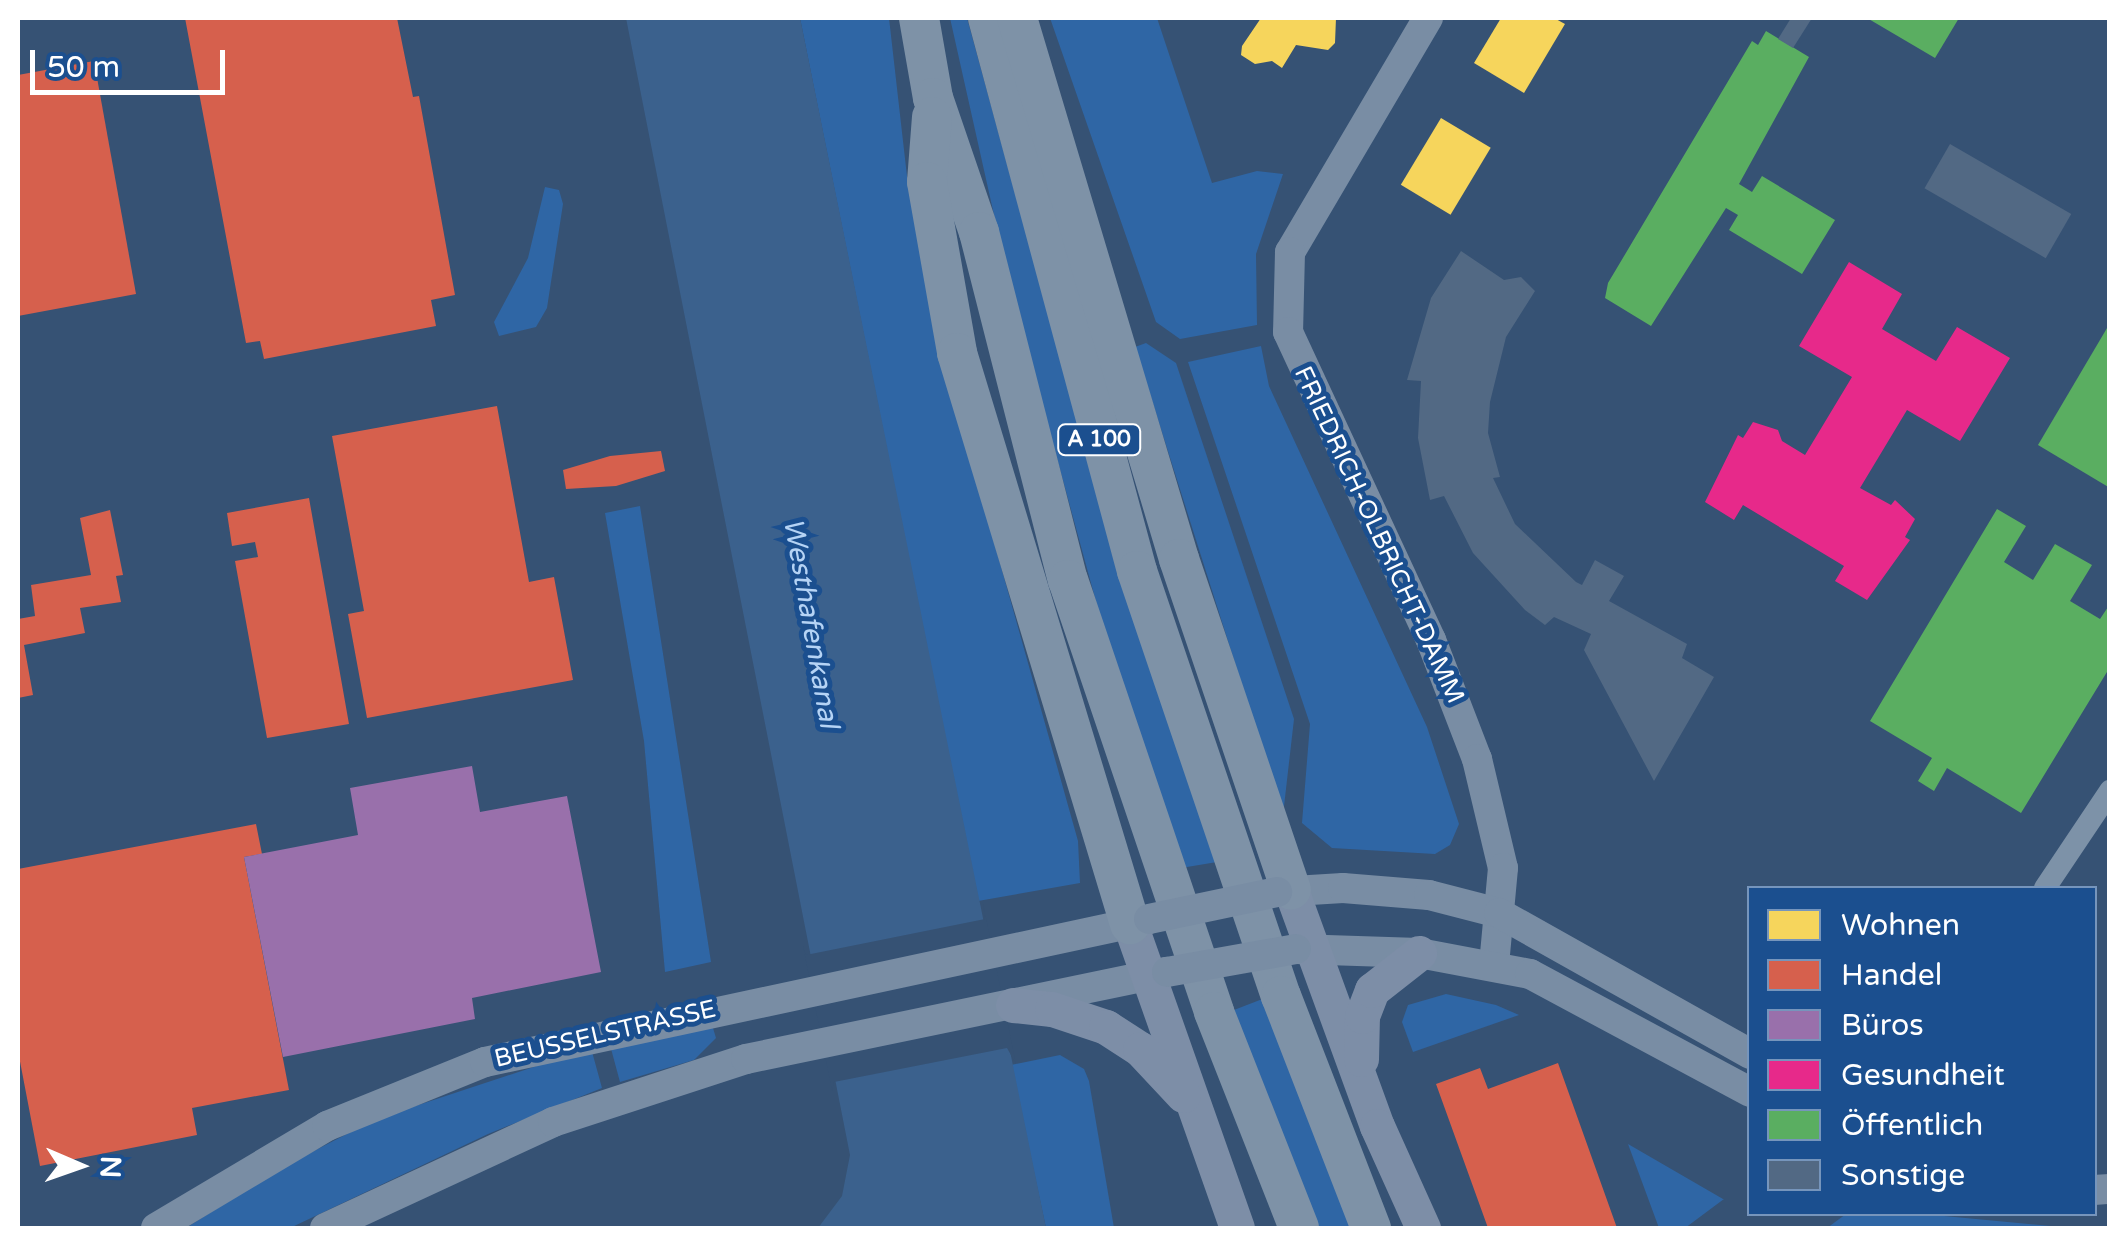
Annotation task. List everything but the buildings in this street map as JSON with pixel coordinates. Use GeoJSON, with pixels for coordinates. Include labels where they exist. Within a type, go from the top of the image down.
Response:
{"type":"FeatureCollection","features":[{"type":"Feature","properties":{"kind":"highway","name":"A 100"},"geometry":{"type":"LineString","coordinates":[[919,18],[933,98],[979,232],[1074,598],[1202,976],[1299,1228]]}},
{"type":"Feature","properties":{"kind":"highway","name":"A 100"},"geometry":{"type":"LineString","coordinates":[[988,18],[1137,572],[1281,996],[1372,1228]]}},
{"type":"Feature","properties":{"kind":"highway"},"geometry":{"type":"LineString","coordinates":[[1017,18],[1179,558],[1284,891]]}},
{"type":"Feature","properties":{"kind":"highway"},"geometry":{"type":"LineString","coordinates":[[933,98],[926,182],[956,352],[1139,922]]}},
{"type":"Feature","properties":{"kind":"main road","name":"FRIEDRICH-OLBRICHT-DAMM"},"geometry":{"type":"LineString","coordinates":[[1428,18],[1290,252],[1288,332],[1462,717],[1502,868],[1494,965]]}},
{"type":"Feature","properties":{"kind":"main road","name":"BEUSSELSTRASSE"},"geometry":{"type":"LineString","coordinates":[[156,1228],[294,1144],[400,1091],[533,1047],[1284,891],[1429,896],[1499,913],[1747,1052]]}},
{"type":"Feature","properties":{"kind":"main road"},"geometry":{"type":"LineString","coordinates":[[1284,891],[1304,948],[1423,1228]]}},
{"type":"Feature","properties":{"kind":"main road"},"geometry":{"type":"LineString","coordinates":[[1139,922],[1158,974],[1199,1122],[1237,1228]]}},
{"type":"Feature","properties":{"kind":"main road"},"geometry":{"type":"LineString","coordinates":[[324,1228],[553,1122],[746,1059],[1304,948],[1419,953],[1494,965],[1562,988],[1747,1090]]}},
{"type":"Feature","properties":{"kind":"main road"},"geometry":{"type":"LineString","coordinates":[[1360,1080],[1366,1002],[1387,972],[1419,953]]}},
{"type":"Feature","properties":{"kind":"main road","name":"BEUSSELSTRASSE"},"geometry":{"type":"LineString","coordinates":[[734,1004],[746,1059]]}},
{"type":"Feature","properties":{"kind":"main road"},"geometry":{"type":"LineString","coordinates":[[1012,1005],[1078,1016],[1118,1034],[1176,1082],[1199,1122]]}},
{"type":"Feature","properties":{"kind":"street"},"geometry":{"type":"LineString","coordinates":[[2046,886],[2110,791]]}},
{"type":"Feature","properties":{"kind":"shaded area"},"geometry":{"type":"Polygon","coordinates":[[[800,18],[889,18],[908,185],[934,328],[1078,841],[1080,883],[978,901],[800,18]]]}},
{"type":"Feature","properties":{"kind":"shaded area"},"geometry":{"type":"Polygon","coordinates":[[[950,18],[967,18],[1092,473],[1217,862],[1181,868],[1104,631],[1009,282],[950,18]]]}},
{"type":"Feature","properties":{"kind":"shaded area"},"geometry":{"type":"Polygon","coordinates":[[[1050,18],[1157,18],[1212,183],[1257,171],[1283,174],[1256,254],[1257,325],[1180,339],[1156,322],[1050,18]]]}},
{"type":"Feature","properties":{"kind":"shaded area"},"geometry":{"type":"Polygon","coordinates":[[[545,187],[559,190],[563,204],[547,308],[536,327],[499,336],[494,322],[528,258],[545,187]]]}},
{"type":"Feature","properties":{"kind":"shaded area"},"geometry":{"type":"Polygon","coordinates":[[[1146,343],[1176,363],[1294,719],[1283,815],[1135,347],[1146,343]]]}},
{"type":"Feature","properties":{"kind":"shaded area"},"geometry":{"type":"Polygon","coordinates":[[[1261,346],[1269,386],[1427,727],[1459,824],[1450,845],[1435,854],[1332,848],[1302,823],[1310,724],[1188,362],[1261,346]]]}},
{"type":"Feature","properties":{"kind":"shaded area"},"geometry":{"type":"Polygon","coordinates":[[[640,506],[711,962],[665,972],[644,741],[605,513],[640,506]]]}},
{"type":"Feature","properties":{"kind":"shaded area"},"geometry":{"type":"Polygon","coordinates":[[[1446,994],[1496,1005],[1519,1015],[1413,1052],[1402,1022],[1408,1005],[1446,994]]]}},
{"type":"Feature","properties":{"kind":"shaded area"},"geometry":{"type":"Polygon","coordinates":[[[1265,998],[1353,1228],[1315,1228],[1231,1011],[1265,998]]]}},
{"type":"Feature","properties":{"kind":"shaded area"},"geometry":{"type":"Polygon","coordinates":[[[713,1028],[716,1038],[694,1060],[620,1082],[610,1045],[713,1028]]]}},
{"type":"Feature","properties":{"kind":"shaded area"},"geometry":{"type":"Polygon","coordinates":[[[591,1048],[602,1088],[488,1134],[290,1228],[186,1228],[277,1170],[376,1119],[591,1048]]]}},
{"type":"Feature","properties":{"kind":"shaded area"},"geometry":{"type":"Polygon","coordinates":[[[1060,1055],[1084,1069],[1089,1081],[1114,1228],[1046,1228],[1011,1065],[1060,1055]]]}},
{"type":"Feature","properties":{"kind":"shaded area"},"geometry":{"type":"Polygon","coordinates":[[[1628,1144],[1724,1199],[1685,1228],[1659,1228],[1628,1144]]]}},
{"type":"Feature","properties":{"kind":"shaded area"},"geometry":{"type":"Polygon","coordinates":[[[1843,1216],[1944,1216],[2072,1228],[1827,1228],[1843,1216]]]}},
{"type":"Feature","properties":{"kind":"water","name":"Westhafenkanal"},"geometry":{"type":"Polygon","coordinates":[[[626,18],[800,18],[1046,1228],[818,1228],[842,1196],[850,1155],[626,18]]]}},
{"type":"Feature","properties":{"kind":"pier"},"geometry":{"type":"Polygon","coordinates":[[[983,903],[1016,1064],[1007,1048],[834,1082],[832,1091],[803,946],[806,955],[985,919],[983,903]]]}}]}
